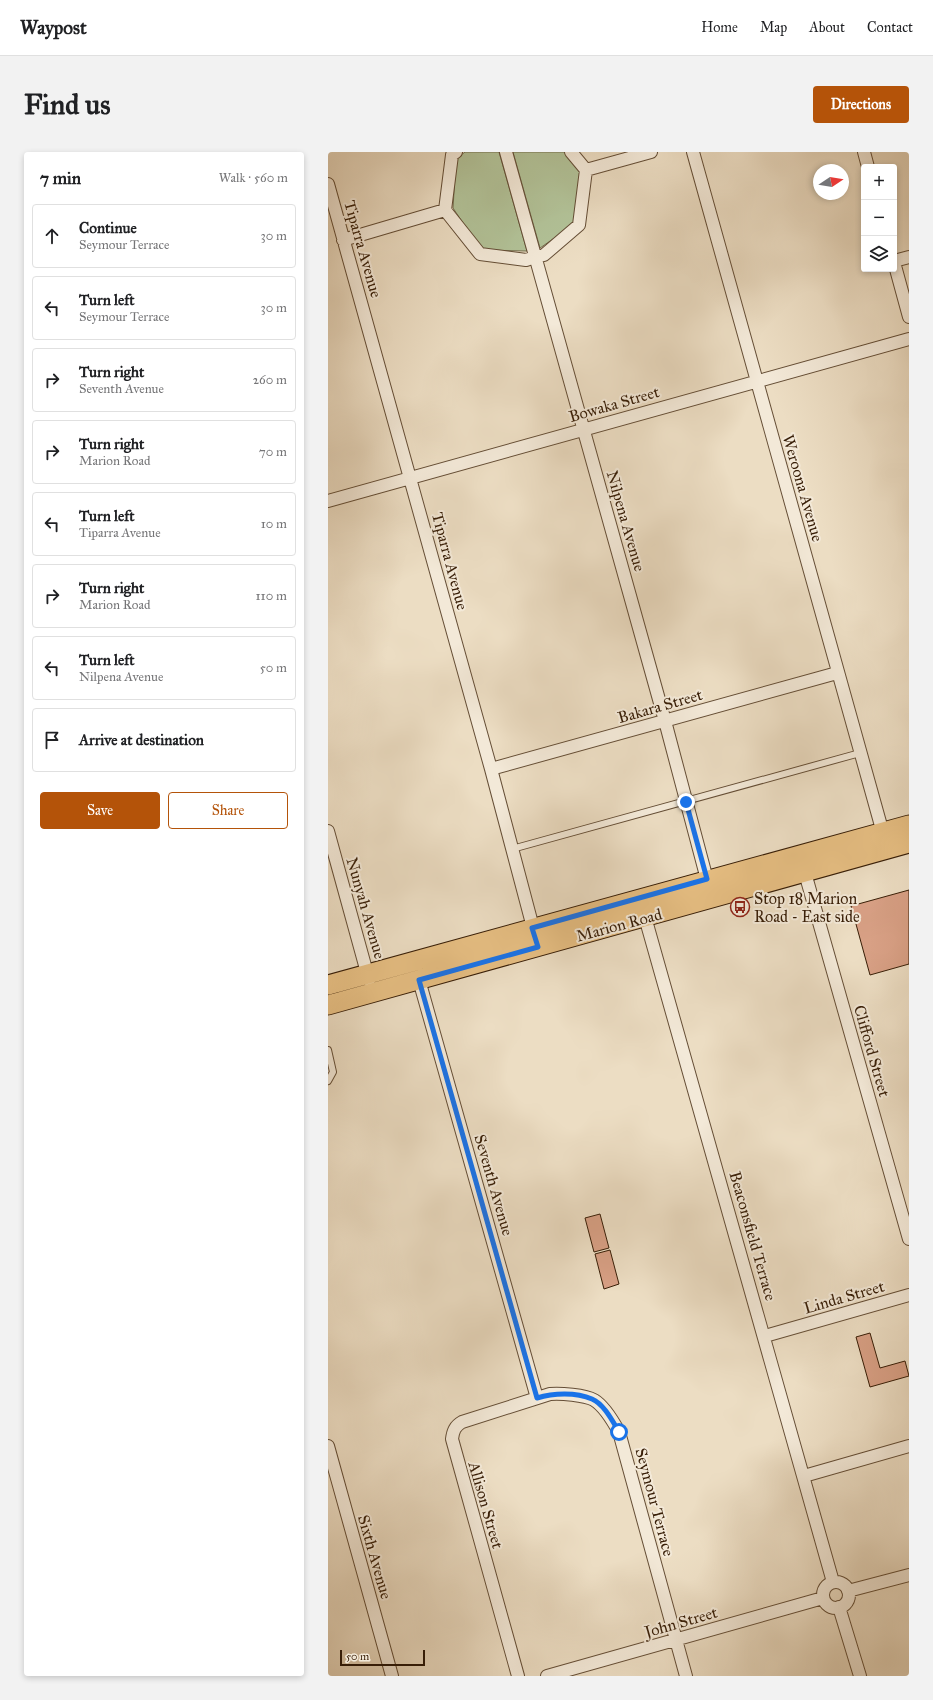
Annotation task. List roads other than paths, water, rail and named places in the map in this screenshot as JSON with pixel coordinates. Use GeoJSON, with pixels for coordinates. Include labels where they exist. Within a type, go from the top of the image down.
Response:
{"type":"FeatureCollection","features":[{"type":"Feature","properties":{"kind":"main road","name":"Marion Road"},"geometry":{"type":"LineString","coordinates":[[328,985],[707,879],[909,825]]}},
{"type":"Feature","properties":{"kind":"main road","name":"Marion Road"},"geometry":{"type":"LineString","coordinates":[[328,1006],[909,843]]}},
{"type":"Feature","properties":{"kind":"main road"},"geometry":{"type":"LineString","coordinates":[[805,873],[807,865],[819,850]]}},
{"type":"Feature","properties":{"kind":"street"},"geometry":{"type":"LineString","coordinates":[[456,152],[452,155],[445,210],[480,254],[526,260],[544,255],[579,225],[586,170],[572,152]]}},
{"type":"Feature","properties":{"kind":"street","name":"Nilpena Avenue"},"geometry":{"type":"LineString","coordinates":[[506,152],[665,721],[713,899]]}},
{"type":"Feature","properties":{"kind":"street"},"geometry":{"type":"LineString","coordinates":[[586,170],[651,152]]}},
{"type":"Feature","properties":{"kind":"street","name":"Weroona Avenue"},"geometry":{"type":"LineString","coordinates":[[693,152],[883,833]]}},
{"type":"Feature","properties":{"kind":"street"},"geometry":{"type":"LineString","coordinates":[[864,152],[867,164]]}},
{"type":"Feature","properties":{"kind":"street","name":"Tiparra Avenue"},"geometry":{"type":"LineString","coordinates":[[328,184],[538,947]]}},
{"type":"Feature","properties":{"kind":"street"},"geometry":{"type":"LineString","coordinates":[[344,240],[445,210]]}},
{"type":"Feature","properties":{"kind":"street"},"geometry":{"type":"LineString","coordinates":[[897,260],[909,257]]}},
{"type":"Feature","properties":{"kind":"street"},"geometry":{"type":"LineString","coordinates":[[897,272],[909,317]]}},
{"type":"Feature","properties":{"kind":"street","name":"Bowaka Street"},"geometry":{"type":"LineString","coordinates":[[328,501],[909,339]]}},
{"type":"Feature","properties":{"kind":"street","name":"Bakara Street"},"geometry":{"type":"LineString","coordinates":[[490,769],[838,673]]}},
{"type":"Feature","properties":{"kind":"street","name":"Nunyah Avenue"},"geometry":{"type":"LineString","coordinates":[[328,831],[373,993]]}},
{"type":"Feature","properties":{"kind":"street","name":"Clifford Street"},"geometry":{"type":"LineString","coordinates":[[805,873],[909,1239]]}},
{"type":"Feature","properties":{"kind":"street","name":"Beaconsfield Terrace"},"geometry":{"type":"LineString","coordinates":[[640,898],[765,1336],[833,1582]]}},
{"type":"Feature","properties":{"kind":"street","name":"Seventh Avenue"},"geometry":{"type":"LineString","coordinates":[[419,980],[537,1398]]}},
{"type":"Feature","properties":{"kind":"street","name":"Linda Street"},"geometry":{"type":"LineString","coordinates":[[765,1336],[909,1295]]}},
{"type":"Feature","properties":{"kind":"street","name":"Seymour Terrace"},"geometry":{"type":"LineString","coordinates":[[537,1398],[557,1393],[593,1399],[599,1404],[615,1424],[622,1444],[686,1676]]}},
{"type":"Feature","properties":{"kind":"street","name":"Allison Street"},"geometry":{"type":"LineString","coordinates":[[518,1676],[452,1439],[453,1432],[457,1425],[462,1422],[537,1398]]}},
{"type":"Feature","properties":{"kind":"street","name":"Sixth Avenue"},"geometry":{"type":"LineString","coordinates":[[328,1446],[392,1676]]}},
{"type":"Feature","properties":{"kind":"street"},"geometry":{"type":"LineString","coordinates":[[804,1476],[909,1446]]}},
{"type":"Feature","properties":{"kind":"street"},"geometry":{"type":"LineString","coordinates":[[848,1591],[909,1575]]}},
{"type":"Feature","properties":{"kind":"street"},"geometry":{"type":"LineString","coordinates":[[833,1582],[842,1583],[848,1591],[847,1601],[839,1608],[828,1606],[823,1598],[825,1588],[833,1582]]}},
{"type":"Feature","properties":{"kind":"street","name":"John Street"},"geometry":{"type":"LineString","coordinates":[[547,1676],[823,1598]]}},
{"type":"Feature","properties":{"kind":"street"},"geometry":{"type":"LineString","coordinates":[[839,1608],[860,1676]]}},
{"type":"Feature","properties":{"kind":"lane"},"geometry":{"type":"LineString","coordinates":[[512,849],[860,753]]}},
{"type":"Feature","properties":{"kind":"lane"},"geometry":{"type":"LineString","coordinates":[[328,1050],[333,1072],[328,1081]]}},
{"type":"Feature","properties":{"kind":"place","name":"Stop 18 Marion Road - East side"},"geometry":{"type":"Point","coordinates":[740,907]}}]}
